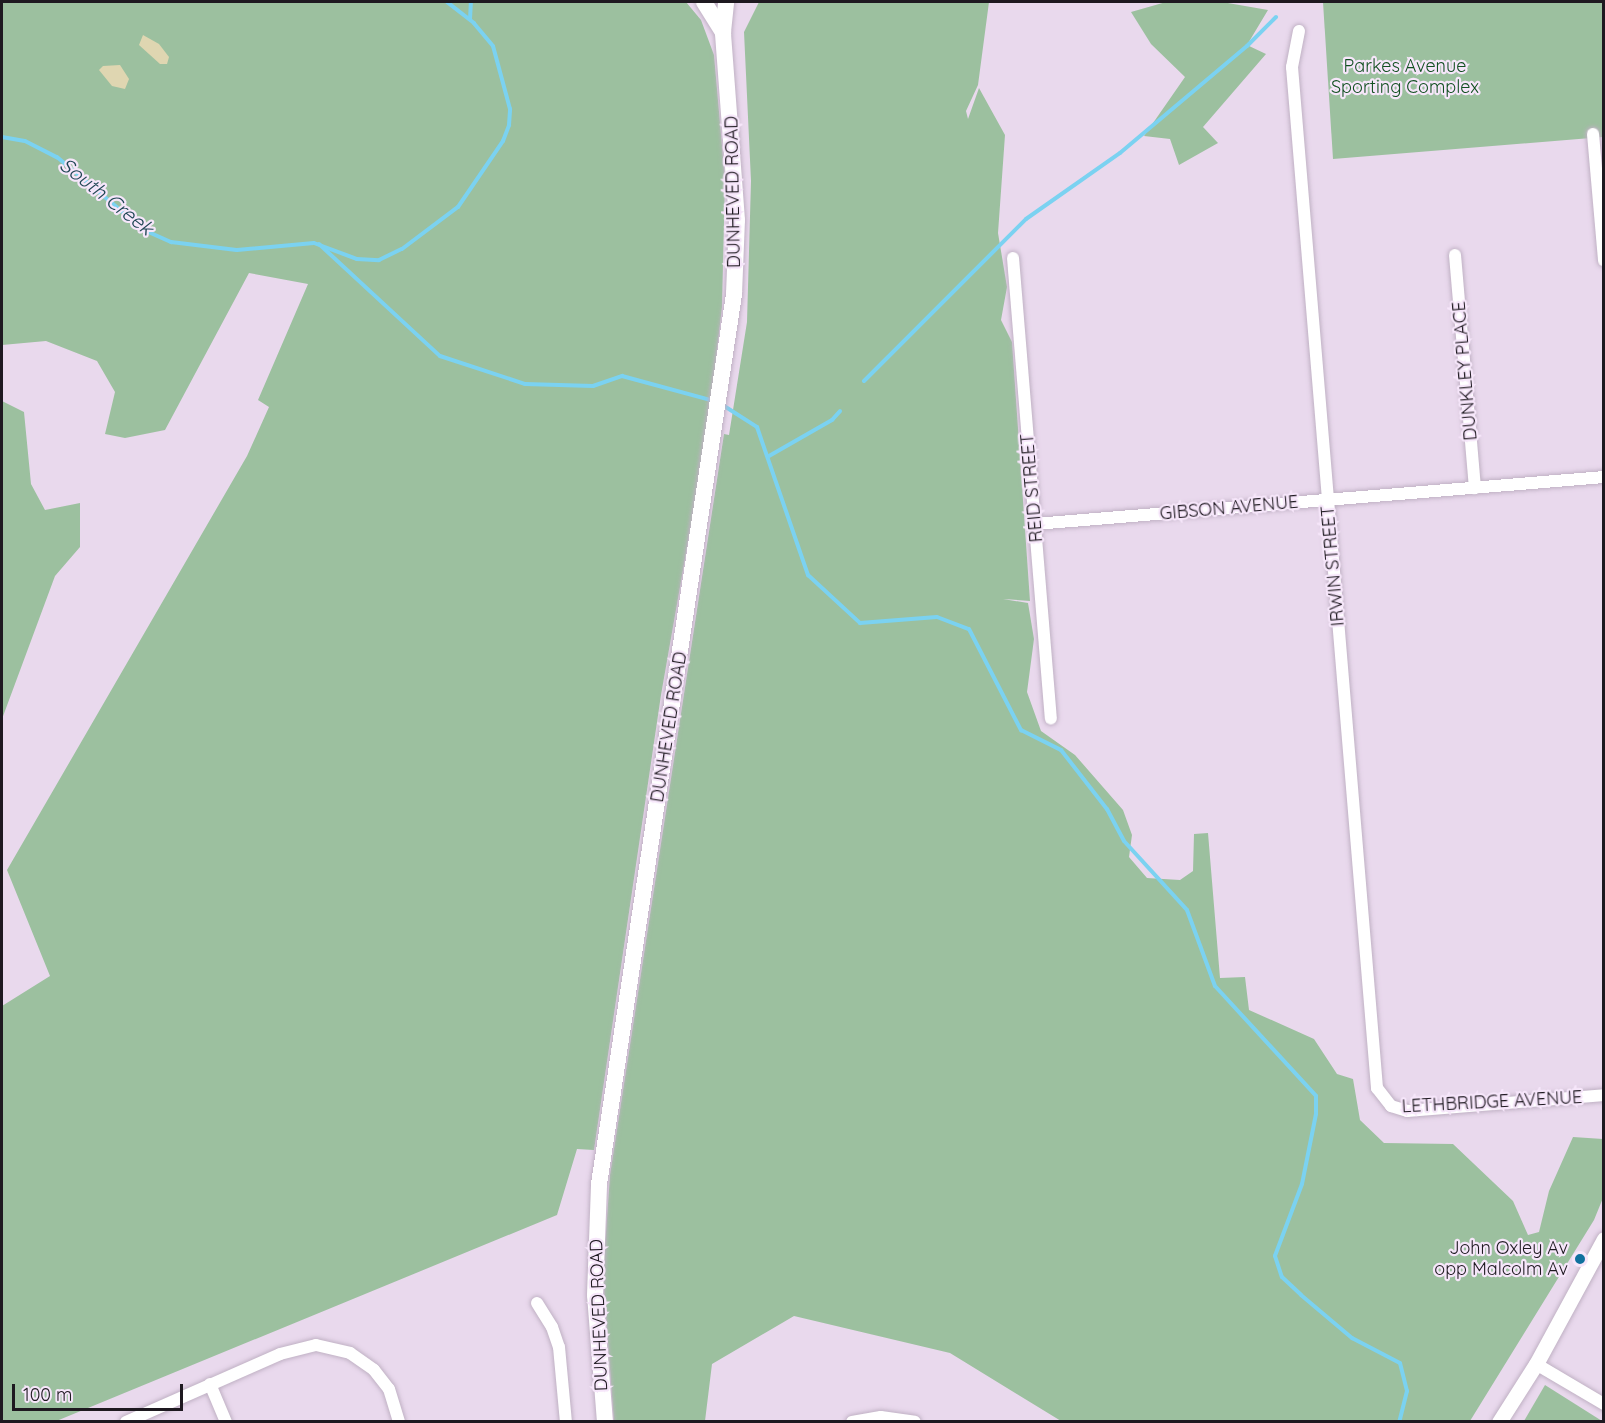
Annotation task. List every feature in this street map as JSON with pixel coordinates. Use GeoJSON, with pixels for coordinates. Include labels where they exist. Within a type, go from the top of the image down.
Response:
{"type":"FeatureCollection","features":[{"type":"Feature","properties":{"kind":"main road","name":"DUNHEVED ROAD"},"geometry":{"type":"LineString","coordinates":[[704,2],[723,32]]}},
{"type":"Feature","properties":{"kind":"main road","name":"DUNHEVED ROAD"},"geometry":{"type":"LineString","coordinates":[[605,1422],[595,1295],[599,1184],[734,294],[737,220],[723,32],[726,2]]}},
{"type":"Feature","properties":{"kind":"street","name":"IRWIN STREET"},"geometry":{"type":"LineString","coordinates":[[1299,31],[1292,67],[1375,1082],[1383,1100]]}},
{"type":"Feature","properties":{"kind":"street"},"geometry":{"type":"LineString","coordinates":[[1593,134],[1604,261]]}},
{"type":"Feature","properties":{"kind":"street","name":"DUNKLEY PLACE"},"geometry":{"type":"LineString","coordinates":[[1455,255],[1474,488]]}},
{"type":"Feature","properties":{"kind":"street","name":"REID STREET"},"geometry":{"type":"LineString","coordinates":[[1013,258],[1050,718]]}},
{"type":"Feature","properties":{"kind":"street","name":"GIBSON AVENUE"},"geometry":{"type":"LineString","coordinates":[[1035,524],[1604,477]]}},
{"type":"Feature","properties":{"kind":"street","name":"LETHBRIDGE AVENUE"},"geometry":{"type":"LineString","coordinates":[[1383,1100],[1407,1111],[1604,1095]]}},
{"type":"Feature","properties":{"kind":"street"},"geometry":{"type":"LineString","coordinates":[[1499,1422],[1536,1364],[1604,1239]]}},
{"type":"Feature","properties":{"kind":"street"},"geometry":{"type":"LineString","coordinates":[[537,1303],[559,1347],[567,1422]]}},
{"type":"Feature","properties":{"kind":"street"},"geometry":{"type":"LineString","coordinates":[[126,1422],[289,1350],[306,1346],[333,1347],[367,1363],[383,1379],[396,1404],[399,1422]]}},
{"type":"Feature","properties":{"kind":"street"},"geometry":{"type":"LineString","coordinates":[[1536,1364],[1604,1404]]}},
{"type":"Feature","properties":{"kind":"street"},"geometry":{"type":"LineString","coordinates":[[210,1384],[226,1422]]}},
{"type":"Feature","properties":{"kind":"street"},"geometry":{"type":"LineString","coordinates":[[852,1422],[881,1417],[915,1422]]}},
{"type":"Feature","properties":{"kind":"green space"},"geometry":{"type":"Polygon","coordinates":[[[2,2],[686,2],[701,20],[714,55],[725,180],[722,307],[708,428],[661,695],[594,1150],[577,1149],[557,1215],[54,1422],[2,1421],[2,1006],[50,976],[7,870],[247,456],[269,407],[258,400],[308,284],[249,273],[165,430],[125,438],[105,434],[115,392],[97,361],[46,341],[2,345],[2,2]]]}},
{"type":"Feature","properties":{"kind":"green space"},"geometry":{"type":"Polygon","coordinates":[[[759,2],[989,2],[978,85],[966,111],[968,119],[979,88],[1005,135],[998,233],[1007,287],[1001,320],[1012,342],[1030,601],[1003,599],[1028,603],[1034,639],[1027,692],[1041,731],[1075,755],[1123,810],[1132,835],[1129,857],[1147,878],[1180,880],[1193,871],[1194,834],[1208,833],[1220,978],[1245,977],[1249,1010],[1314,1039],[1337,1074],[1353,1079],[1360,1120],[1384,1143],[1453,1144],[1513,1201],[1528,1235],[1539,1232],[1549,1191],[1573,1137],[1603,1139],[1603,1198],[1594,1220],[1470,1421],[1061,1421],[950,1353],[794,1316],[712,1364],[705,1421],[614,1422],[603,1276],[610,1175],[724,434],[729,435],[747,322],[751,181],[744,32],[759,2]]]}},
{"type":"Feature","properties":{"kind":"green space"},"geometry":{"type":"Polygon","coordinates":[[[1166,2],[1222,2],[1268,10],[1247,45],[1266,54],[1203,127],[1218,143],[1179,165],[1170,139],[1144,136],[1185,77],[1151,44],[1131,12],[1166,2]]]}},
{"type":"Feature","properties":{"kind":"green space","name":"Parkes Avenue Sporting Complex"},"geometry":{"type":"Polygon","coordinates":[[[1323,2],[1603,2],[1603,137],[1333,159],[1323,2]]]}},
{"type":"Feature","properties":{"kind":"green space"},"geometry":{"type":"Polygon","coordinates":[[[2,401],[24,412],[31,484],[45,510],[80,503],[80,547],[55,576],[2,719],[2,401]]]}},
{"type":"Feature","properties":{"kind":"green space"},"geometry":{"type":"Polygon","coordinates":[[[1545,1385],[1602,1421],[1524,1421],[1545,1385]]]}},
{"type":"Feature","properties":{"kind":"sand"},"geometry":{"type":"Polygon","coordinates":[[[143,35],[159,44],[169,57],[167,64],[160,64],[139,45],[143,35]]]}},
{"type":"Feature","properties":{"kind":"sand"},"geometry":{"type":"Polygon","coordinates":[[[120,65],[129,79],[125,89],[112,86],[99,70],[103,66],[120,65]]]}},
{"type":"Feature","properties":{"kind":"waterway","name":"South Creek"},"geometry":{"type":"LineString","coordinates":[[2,137],[25,141],[57,157],[144,230],[171,242],[237,250],[314,243],[357,259],[379,260],[402,249],[458,207],[503,141],[509,125],[510,109],[493,46],[474,23],[447,2]]}},
{"type":"Feature","properties":{"kind":"waterway"},"geometry":{"type":"LineString","coordinates":[[470,19],[471,2]]}},
{"type":"Feature","properties":{"kind":"waterway"},"geometry":{"type":"LineString","coordinates":[[864,381],[1026,219],[1120,153],[1247,46],[1276,17]]}},
{"type":"Feature","properties":{"kind":"waterway"},"geometry":{"type":"LineString","coordinates":[[319,244],[440,356],[525,384],[593,386],[622,376],[714,401]]}},
{"type":"Feature","properties":{"kind":"waterway"},"geometry":{"type":"LineString","coordinates":[[721,404],[757,427],[808,575],[860,623],[937,617],[969,629],[1021,730],[1061,750],[1107,809],[1124,841],[1187,910],[1215,986],[1316,1096],[1316,1114],[1302,1184],[1275,1256],[1282,1277],[1301,1295],[1352,1338],[1400,1363],[1407,1391],[1399,1422]]}},
{"type":"Feature","properties":{"kind":"waterway"},"geometry":{"type":"LineString","coordinates":[[769,456],[832,420],[840,411]]}},
{"type":"Feature","properties":{"kind":"place","name":"John Oxley Av opp Malcolm Av"},"geometry":{"type":"Point","coordinates":[1580,1259]}}]}
